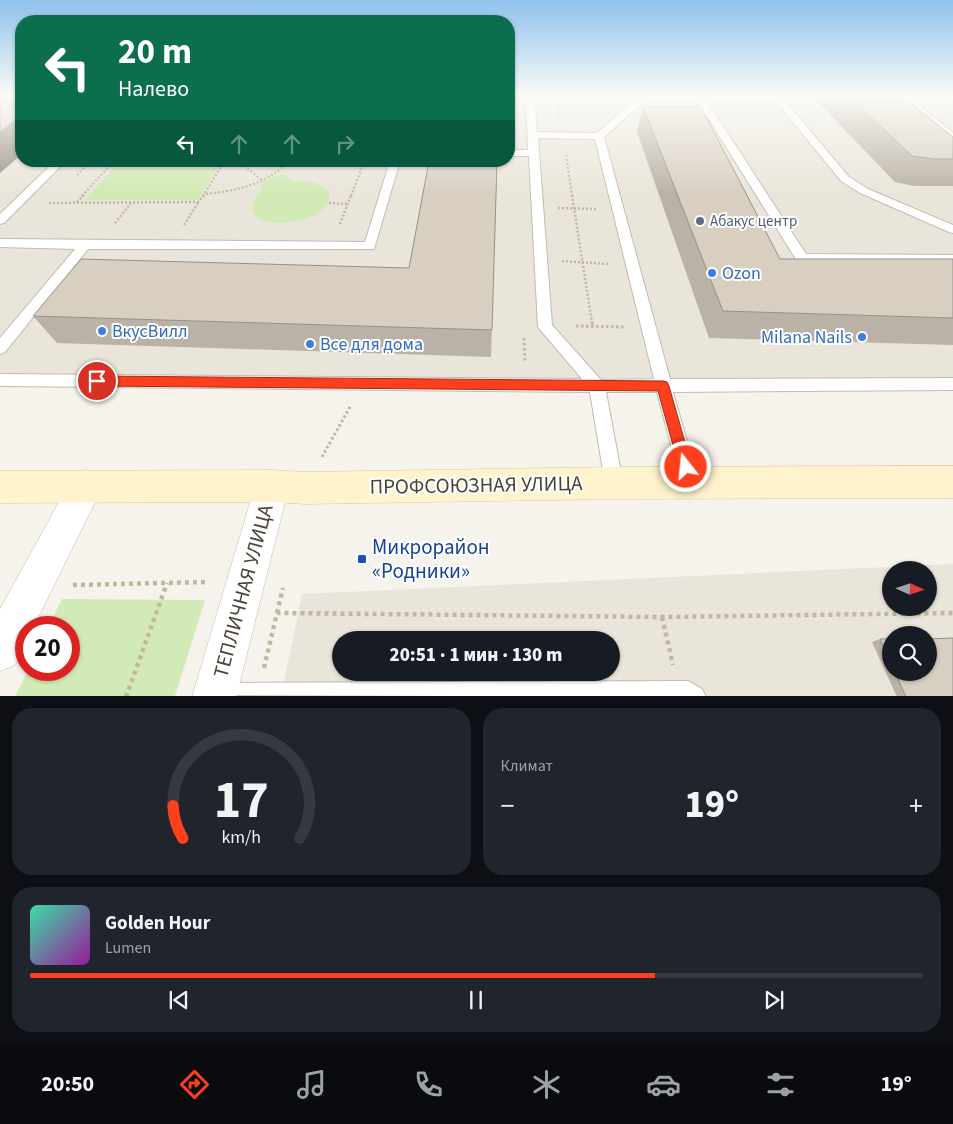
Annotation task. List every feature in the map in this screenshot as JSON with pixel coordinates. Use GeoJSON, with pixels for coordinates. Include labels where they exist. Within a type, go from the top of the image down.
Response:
{"type":"FeatureCollection","features":[{"type":"Feature","properties":{"kind":"main road","name":"ПРОФСОЮЗНАЯ УЛИЦА"},"geometry":{"type":"LineString","coordinates":[[0,487],[272,486],[304,488],[614,483],[953,482]]}},
{"type":"Feature","properties":{"kind":"street"},"geometry":{"type":"LineString","coordinates":[[0,650],[86,486]]}},
{"type":"Feature","properties":{"kind":"street","name":"ТЕПЛИЧНАЯ УЛИЦА"},"geometry":{"type":"LineString","coordinates":[[215,696],[272,486]]}},
{"type":"Feature","properties":{"kind":"lane"},"geometry":{"type":"LineString","coordinates":[[532,128],[545,327],[597,386],[614,483]]}},
{"type":"Feature","properties":{"kind":"lane"},"geometry":{"type":"LineString","coordinates":[[532,135],[599,136],[608,128]]}},
{"type":"Feature","properties":{"kind":"lane"},"geometry":{"type":"LineString","coordinates":[[720,128],[802,258],[953,259]]}},
{"type":"Feature","properties":{"kind":"lane"},"geometry":{"type":"LineString","coordinates":[[803,128],[845,179],[864,190],[953,229]]}},
{"type":"Feature","properties":{"kind":"lane"},"geometry":{"type":"LineString","coordinates":[[942,128],[953,138]]}},
{"type":"Feature","properties":{"kind":"lane"},"geometry":{"type":"LineString","coordinates":[[599,136],[631,264],[690,483]]}},
{"type":"Feature","properties":{"kind":"lane"},"geometry":{"type":"LineString","coordinates":[[515,153],[533,153]]}},
{"type":"Feature","properties":{"kind":"lane"},"geometry":{"type":"LineString","coordinates":[[0,220],[55,167]]}},
{"type":"Feature","properties":{"kind":"lane"},"geometry":{"type":"LineString","coordinates":[[0,243],[370,246],[393,167]]}},
{"type":"Feature","properties":{"kind":"lane"},"geometry":{"type":"LineString","coordinates":[[0,348],[85,245]]}},
{"type":"Feature","properties":{"kind":"lane"},"geometry":{"type":"LineString","coordinates":[[0,380],[597,386],[953,384]]}},
{"type":"Feature","properties":{"kind":"lane"},"geometry":{"type":"LineString","coordinates":[[215,696],[258,694],[686,695]]}},
{"type":"Feature","properties":{"kind":"path"},"geometry":{"type":"LineString","coordinates":[[566,153],[593,327]]}},
{"type":"Feature","properties":{"kind":"path"},"geometry":{"type":"LineString","coordinates":[[77,203],[108,167]]}},
{"type":"Feature","properties":{"kind":"path"},"geometry":{"type":"LineString","coordinates":[[183,226],[221,167]]}},
{"type":"Feature","properties":{"kind":"path"},"geometry":{"type":"LineString","coordinates":[[246,167],[263,181]]}},
{"type":"Feature","properties":{"kind":"path"},"geometry":{"type":"LineString","coordinates":[[205,194],[241,190],[263,181],[285,167]]}},
{"type":"Feature","properties":{"kind":"path"},"geometry":{"type":"LineString","coordinates":[[340,224],[362,167]]}},
{"type":"Feature","properties":{"kind":"path"},"geometry":{"type":"LineString","coordinates":[[17,203],[198,202]]}},
{"type":"Feature","properties":{"kind":"path"},"geometry":{"type":"LineString","coordinates":[[329,204],[348,204]]}},
{"type":"Feature","properties":{"kind":"path"},"geometry":{"type":"LineString","coordinates":[[536,207],[618,210]]}},
{"type":"Feature","properties":{"kind":"path"},"geometry":{"type":"LineString","coordinates":[[540,260],[631,264]]}},
{"type":"Feature","properties":{"kind":"path"},"geometry":{"type":"LineString","coordinates":[[545,324],[593,327],[648,327]]}},
{"type":"Feature","properties":{"kind":"path"},"geometry":{"type":"LineString","coordinates":[[126,696],[167,583]]}},
{"type":"Feature","properties":{"kind":"path"},"geometry":{"type":"LineString","coordinates":[[258,694],[277,613],[662,617],[953,613]]}},
{"type":"Feature","properties":{"kind":"path"},"geometry":{"type":"LineString","coordinates":[[662,617],[686,695]]}},
{"type":"Feature","properties":{"kind":"shaded area"},"geometry":{"type":"Polygon","coordinates":[[[0,128],[15,128],[15,167],[515,167],[515,128],[953,128],[953,386],[557,378],[0,378],[0,128]]]}},
{"type":"Feature","properties":{"kind":"shaded area"},"geometry":{"type":"Polygon","coordinates":[[[953,564],[953,696],[281,696],[302,594],[882,567],[882,616],[938,616],[938,565],[953,564]]]}},
{"type":"Feature","properties":{"kind":"green space"},"geometry":{"type":"Polygon","coordinates":[[[114,168],[218,168],[198,200],[85,200],[114,168]]]}},
{"type":"Feature","properties":{"kind":"green space"},"geometry":{"type":"Polygon","coordinates":[[[283,173],[293,181],[311,182],[324,187],[329,192],[329,203],[318,213],[288,223],[273,223],[261,219],[253,213],[253,204],[261,192],[261,182],[283,173]]]}},
{"type":"Feature","properties":{"kind":"green space"},"geometry":{"type":"Polygon","coordinates":[[[62,599],[205,600],[175,696],[15,696],[22,681],[80,681],[80,616],[54,616],[62,599]]]}},
{"type":"Feature","properties":{"kind":"building"},"geometry":{"type":"Polygon","coordinates":[[[651,128],[712,128],[780,259],[953,259],[953,318],[723,311],[651,128]]]}},
{"type":"Feature","properties":{"kind":"building"},"geometry":{"type":"Polygon","coordinates":[[[883,128],[942,128],[953,137],[953,159],[912,156],[883,128]]]}},
{"type":"Feature","properties":{"kind":"building"},"geometry":{"type":"Polygon","coordinates":[[[428,167],[497,167],[492,330],[33,316],[81,259],[409,268],[428,167]]]}},
{"type":"Feature","properties":{"kind":"building"},"geometry":{"type":"Polygon","coordinates":[[[953,638],[953,696],[906,696],[899,681],[937,681],[937,639],[953,638]]]}},
{"type":"Feature","properties":{"kind":"place","name":"Абакус центр"},"geometry":{"type":"Point","coordinates":[700,221]}},
{"type":"Feature","properties":{"kind":"place","name":"Ozon"},"geometry":{"type":"Point","coordinates":[712,273]}},
{"type":"Feature","properties":{"kind":"place","name":"ВкусВилл"},"geometry":{"type":"Point","coordinates":[102,331]}},
{"type":"Feature","properties":{"kind":"place","name":"Milana Nails"},"geometry":{"type":"Point","coordinates":[862,337]}},
{"type":"Feature","properties":{"kind":"place","name":"Все для дома"},"geometry":{"type":"Point","coordinates":[310,344]}},
{"type":"Feature","properties":{"kind":"place","name":"Микрорайон «Родники»"},"geometry":{"type":"Point","coordinates":[362,559]}},
{"type":"Feature","properties":{"kind":"route"},"geometry":{"type":"LineString","coordinates":[[97,381],[663,386],[686,467]]}}]}
